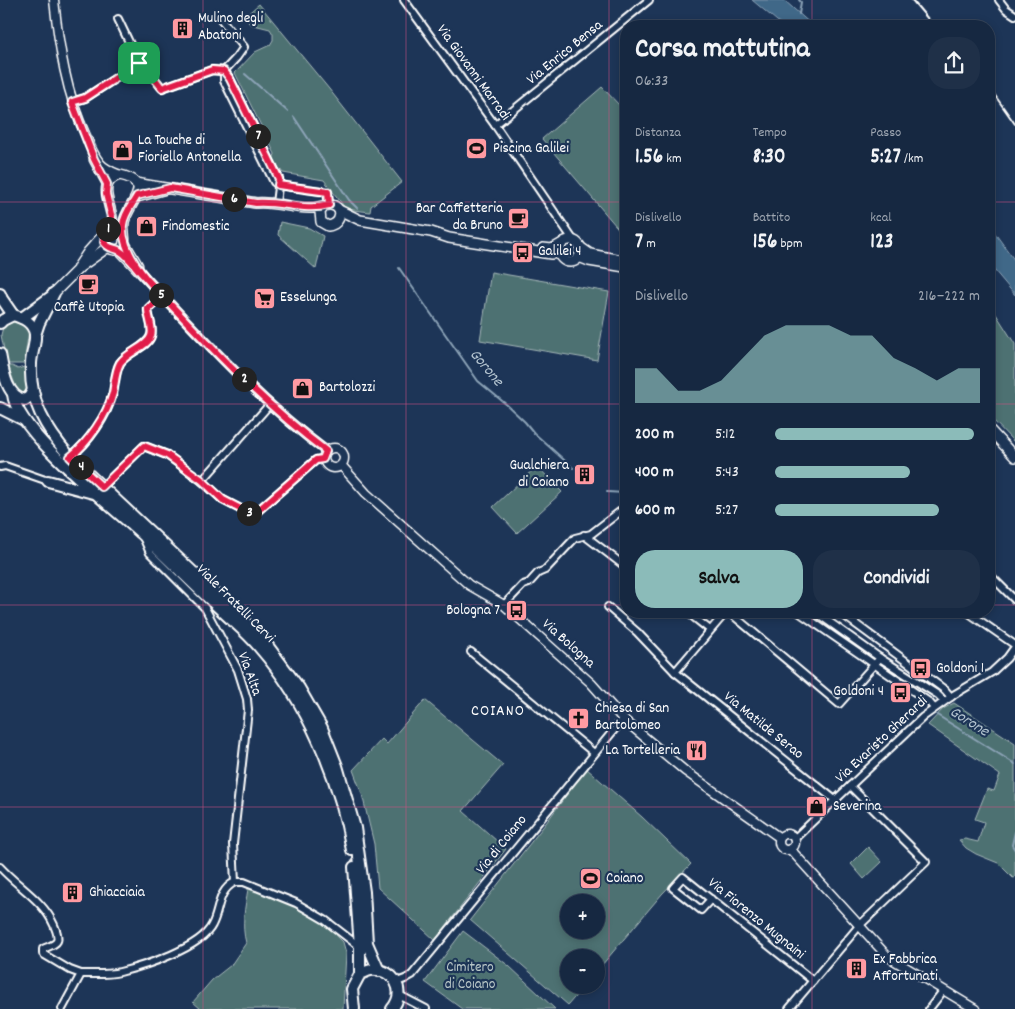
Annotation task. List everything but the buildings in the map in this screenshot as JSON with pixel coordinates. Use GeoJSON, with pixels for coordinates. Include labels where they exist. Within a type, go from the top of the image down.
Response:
{"type":"FeatureCollection","features":[{"type":"Feature","properties":{"kind":"main road"},"geometry":{"type":"LineString","coordinates":[[72,275],[88,252],[110,227],[112,218],[106,194],[107,184],[113,177],[120,175],[130,178],[138,189],[137,196],[124,219],[122,246],[114,250],[108,247],[104,242],[105,234]]}},
{"type":"Feature","properties":{"kind":"main road"},"geometry":{"type":"LineString","coordinates":[[135,183],[256,203],[276,203],[311,208],[335,206],[339,210],[360,220],[441,234],[450,238],[551,254],[570,245],[590,254],[620,260]]}},
{"type":"Feature","properties":{"kind":"main road"},"geometry":{"type":"LineString","coordinates":[[137,196],[170,188]]}},
{"type":"Feature","properties":{"kind":"main road"},"geometry":{"type":"LineString","coordinates":[[326,206],[320,212],[320,219],[323,224],[328,226],[335,224],[339,220],[339,210]]}},
{"type":"Feature","properties":{"kind":"main road"},"geometry":{"type":"LineString","coordinates":[[570,245],[588,261],[620,266]]}},
{"type":"Feature","properties":{"kind":"main road"},"geometry":{"type":"LineString","coordinates":[[0,323],[3,320],[18,316],[54,293],[72,275],[108,247]]}},
{"type":"Feature","properties":{"kind":"main road","name":"Viale Fratelli Cervi"},"geometry":{"type":"LineString","coordinates":[[54,293],[39,322],[35,335],[30,364],[28,396],[36,404],[51,435],[99,490],[141,534],[259,646],[291,690],[314,732],[330,767],[348,829],[356,883],[360,974],[352,989],[354,1009]]}},
{"type":"Feature","properties":{"kind":"main road"},"geometry":{"type":"LineString","coordinates":[[0,294],[2,299],[18,316],[29,322],[35,335]]}},
{"type":"Feature","properties":{"kind":"main road","name":"Viale Fratelli Cervi"},"geometry":{"type":"LineString","coordinates":[[0,354],[14,400],[25,421],[59,461],[99,490],[211,589],[264,642],[299,688],[322,728],[337,766],[350,810],[355,828],[364,892],[367,943],[379,971]]}},
{"type":"Feature","properties":{"kind":"main road"},"geometry":{"type":"LineString","coordinates":[[0,407],[9,409],[14,400],[28,396]]}},
{"type":"Feature","properties":{"kind":"main road"},"geometry":{"type":"LineString","coordinates":[[0,407],[25,421]]}},
{"type":"Feature","properties":{"kind":"main road"},"geometry":{"type":"LineString","coordinates":[[995,435],[1015,456]]}},
{"type":"Feature","properties":{"kind":"main road"},"geometry":{"type":"LineString","coordinates":[[48,481],[56,480],[61,476],[62,471],[59,461]]}},
{"type":"Feature","properties":{"kind":"main road"},"geometry":{"type":"LineString","coordinates":[[48,481],[99,490]]}},
{"type":"Feature","properties":{"kind":"main road"},"geometry":{"type":"LineString","coordinates":[[360,974],[370,970],[379,971],[397,982],[399,996],[392,1009]]}},
{"type":"Feature","properties":{"kind":"street"},"geometry":{"type":"LineString","coordinates":[[54,0],[63,62],[72,102],[94,159],[107,184]]}},
{"type":"Feature","properties":{"kind":"street","name":"Via Enrico Bensa"},"geometry":{"type":"LineString","coordinates":[[624,20],[649,0]]}},
{"type":"Feature","properties":{"kind":"street"},"geometry":{"type":"LineString","coordinates":[[999,0],[1006,9],[1015,15]]}},
{"type":"Feature","properties":{"kind":"street","name":"Via Giovanni Marradi"},"geometry":{"type":"LineString","coordinates":[[406,1],[495,124],[570,245]]}},
{"type":"Feature","properties":{"kind":"street"},"geometry":{"type":"LineString","coordinates":[[220,18],[244,47],[224,71],[224,81],[274,182],[278,185],[328,192],[326,206]]}},
{"type":"Feature","properties":{"kind":"street"},"geometry":{"type":"LineString","coordinates":[[118,19],[139,63],[143,64],[162,88],[212,70],[224,71]]}},
{"type":"Feature","properties":{"kind":"street","name":"Via Enrico Bensa"},"geometry":{"type":"LineString","coordinates":[[495,124],[620,23]]}},
{"type":"Feature","properties":{"kind":"street"},"geometry":{"type":"LineString","coordinates":[[72,102],[85,98],[139,63]]}},
{"type":"Feature","properties":{"kind":"street"},"geometry":{"type":"LineString","coordinates":[[89,144],[100,163],[112,172],[120,175]]}},
{"type":"Feature","properties":{"kind":"street"},"geometry":{"type":"LineString","coordinates":[[276,203],[278,185]]}},
{"type":"Feature","properties":{"kind":"street","name":"Via Bologna"},"geometry":{"type":"LineString","coordinates":[[122,246],[142,274],[162,296],[270,404],[325,455],[326,464],[330,468],[336,468],[341,465],[344,457],[342,452],[334,448],[325,455]]}},
{"type":"Feature","properties":{"kind":"street"},"geometry":{"type":"LineString","coordinates":[[70,457],[92,433],[104,416],[110,403],[120,363],[150,338],[152,333],[148,309],[162,296]]}},
{"type":"Feature","properties":{"kind":"street"},"geometry":{"type":"LineString","coordinates":[[202,480],[270,404]]}},
{"type":"Feature","properties":{"kind":"street"},"geometry":{"type":"LineString","coordinates":[[99,490],[144,446],[167,455],[202,480],[223,500],[250,514],[254,514],[316,460],[325,455]]}},
{"type":"Feature","properties":{"kind":"street","name":"Via Bologna"},"geometry":{"type":"LineString","coordinates":[[341,465],[366,493],[469,585],[504,605],[591,683],[624,719],[685,771],[780,838],[780,846],[790,849],[887,956],[975,1009]]}},
{"type":"Feature","properties":{"kind":"street"},"geometry":{"type":"LineString","coordinates":[[0,467],[5,466],[48,481]]}},
{"type":"Feature","properties":{"kind":"street"},"geometry":{"type":"LineString","coordinates":[[504,605],[523,585],[530,583],[538,573],[545,570],[575,538],[591,534],[620,512]]}},
{"type":"Feature","properties":{"kind":"street","name":"Via Alta"},"geometry":{"type":"LineString","coordinates":[[141,534],[150,553],[205,608],[238,670],[246,692],[248,710],[233,844],[235,882]]}},
{"type":"Feature","properties":{"kind":"street"},"geometry":{"type":"LineString","coordinates":[[584,535],[620,562]]}},
{"type":"Feature","properties":{"kind":"street"},"geometry":{"type":"LineString","coordinates":[[995,580],[1015,600]]}},
{"type":"Feature","properties":{"kind":"street","name":"Via Matilde Serao"},"geometry":{"type":"LineString","coordinates":[[608,607],[620,617]]}},
{"type":"Feature","properties":{"kind":"street","name":"Via Matilde Serao"},"geometry":{"type":"LineString","coordinates":[[621,618],[637,632],[675,672],[835,800]]}},
{"type":"Feature","properties":{"kind":"street"},"geometry":{"type":"LineString","coordinates":[[695,618],[710,630]]}},
{"type":"Feature","properties":{"kind":"street"},"geometry":{"type":"LineString","coordinates":[[675,672],[721,618]]}},
{"type":"Feature","properties":{"kind":"street"},"geometry":{"type":"LineString","coordinates":[[735,618],[839,704],[880,658]]}},
{"type":"Feature","properties":{"kind":"street"},"geometry":{"type":"LineString","coordinates":[[807,618],[929,702],[934,708]]}},
{"type":"Feature","properties":{"kind":"street"},"geometry":{"type":"LineString","coordinates":[[824,618],[880,658],[938,695],[944,701]]}},
{"type":"Feature","properties":{"kind":"street"},"geometry":{"type":"LineString","coordinates":[[847,618],[945,690],[951,697]]}},
{"type":"Feature","properties":{"kind":"street"},"geometry":{"type":"LineString","coordinates":[[976,618],[1015,646]]}},
{"type":"Feature","properties":{"kind":"street","name":"Via Evaristo Gherardi"},"geometry":{"type":"LineString","coordinates":[[794,839],[934,708],[992,672],[1008,658],[1015,646]]}},
{"type":"Feature","properties":{"kind":"street"},"geometry":{"type":"LineString","coordinates":[[471,652],[594,753]]}},
{"type":"Feature","properties":{"kind":"street","name":"Via di Coiano"},"geometry":{"type":"LineString","coordinates":[[397,982],[412,975],[624,719]]}},
{"type":"Feature","properties":{"kind":"street"},"geometry":{"type":"LineString","coordinates":[[789,1009],[859,926],[926,862],[850,786]]}},
{"type":"Feature","properties":{"kind":"street"},"geometry":{"type":"LineString","coordinates":[[780,838],[787,834],[792,836],[794,846],[790,849]]}},
{"type":"Feature","properties":{"kind":"street"},"geometry":{"type":"LineString","coordinates":[[0,868],[49,914],[57,938],[54,944],[43,949],[43,954],[70,970],[81,974],[118,972],[173,954],[198,940],[212,926],[223,892],[235,882],[244,882],[296,902],[325,920],[360,947]]}},
{"type":"Feature","properties":{"kind":"street","name":"Via Fiorenzo Mugnaini"},"geometry":{"type":"LineString","coordinates":[[710,899],[701,910],[673,888],[683,876],[812,981]]}},
{"type":"Feature","properties":{"kind":"street"},"geometry":{"type":"LineString","coordinates":[[62,1009],[81,974]]}},
{"type":"Feature","properties":{"kind":"street"},"geometry":{"type":"LineString","coordinates":[[928,1009],[944,991]]}},
{"type":"Feature","properties":{"kind":"street"},"geometry":{"type":"LineString","coordinates":[[399,996],[426,1009]]}},
{"type":"Feature","properties":{"kind":"street"},"geometry":{"type":"LineString","coordinates":[[962,1001],[966,1009]]}},
{"type":"Feature","properties":{"kind":"green space"},"geometry":{"type":"Polygon","coordinates":[[[259,4],[402,182],[371,206],[370,212],[346,209],[324,180],[283,173],[272,163],[275,154],[235,73],[255,52],[270,45],[273,40],[273,34],[270,29],[250,24],[244,17],[259,4]]]}},
{"type":"Feature","properties":{"kind":"green space"},"geometry":{"type":"Polygon","coordinates":[[[602,87],[620,106],[620,231],[542,139],[602,87]]]}},
{"type":"Feature","properties":{"kind":"green space"},"geometry":{"type":"Polygon","coordinates":[[[280,222],[309,228],[323,236],[316,269],[278,235],[280,222]]]}},
{"type":"Feature","properties":{"kind":"green space"},"geometry":{"type":"Polygon","coordinates":[[[491,272],[609,292],[597,360],[480,340],[491,272]]]}},
{"type":"Feature","properties":{"kind":"green space"},"geometry":{"type":"Polygon","coordinates":[[[995,312],[1015,344],[1015,443],[995,422],[995,312]]]}},
{"type":"Feature","properties":{"kind":"green space"},"geometry":{"type":"Polygon","coordinates":[[[18,321],[29,330],[24,364],[7,364],[1,335],[3,327],[10,322],[18,321]]]}},
{"type":"Feature","properties":{"kind":"green space"},"geometry":{"type":"Polygon","coordinates":[[[8,366],[18,369],[24,367],[28,390],[23,393],[18,392],[8,366]]]}},
{"type":"Feature","properties":{"kind":"green space"},"geometry":{"type":"Polygon","coordinates":[[[537,466],[562,492],[517,533],[493,507],[537,466]]]}},
{"type":"Feature","properties":{"kind":"green space"},"geometry":{"type":"Polygon","coordinates":[[[425,700],[503,765],[463,811],[506,849],[435,940],[378,888],[374,844],[362,794],[353,770],[382,739],[387,744],[425,700]]]}},
{"type":"Feature","properties":{"kind":"green space"},"geometry":{"type":"Polygon","coordinates":[[[954,703],[1015,743],[1015,877],[1013,878],[998,863],[976,854],[966,848],[959,840],[965,839],[978,842],[984,822],[975,819],[987,789],[994,791],[1000,775],[928,725],[943,709],[954,703]]]}},
{"type":"Feature","properties":{"kind":"green space","name":"Coiano"},"geometry":{"type":"Polygon","coordinates":[[[586,768],[642,817],[691,864],[662,894],[605,961],[605,949],[560,949],[560,994],[577,994],[568,1005],[470,920],[546,823],[586,768]]]}},
{"type":"Feature","properties":{"kind":"green space"},"geometry":{"type":"Polygon","coordinates":[[[868,847],[882,862],[864,879],[851,864],[868,847]]]}},
{"type":"Feature","properties":{"kind":"green space"},"geometry":{"type":"Polygon","coordinates":[[[251,887],[307,912],[337,933],[336,935],[343,942],[346,953],[343,1009],[201,1009],[193,1002],[212,980],[231,965],[246,943],[244,916],[248,889],[251,887]]]}},
{"type":"Feature","properties":{"kind":"green space","name":"Cimitero di Coiano"},"geometry":{"type":"Polygon","coordinates":[[[463,931],[509,966],[555,1009],[462,1009],[425,982],[463,931]]]}},
{"type":"Feature","properties":{"kind":"water"},"geometry":{"type":"Polygon","coordinates":[[[752,0],[784,0],[806,20],[776,20],[752,0]]]}},
{"type":"Feature","properties":{"kind":"water"},"geometry":{"type":"Polygon","coordinates":[[[995,233],[1015,261],[1015,295],[995,271],[995,233]]]}},
{"type":"Feature","properties":{"kind":"waterway"},"geometry":{"type":"LineString","coordinates":[[799,0],[801,2],[799,14]]}},
{"type":"Feature","properties":{"kind":"waterway","name":"Gorone"},"geometry":{"type":"LineString","coordinates":[[245,74],[287,111]]}},
{"type":"Feature","properties":{"kind":"waterway","name":"Gorone"},"geometry":{"type":"LineString","coordinates":[[294,117],[349,200],[357,208]]}},
{"type":"Feature","properties":{"kind":"waterway","name":"Gorone"},"geometry":{"type":"LineString","coordinates":[[399,268],[478,381],[507,405],[534,433],[573,468]]}},
{"type":"Feature","properties":{"kind":"waterway","name":"Gorone"},"geometry":{"type":"LineString","coordinates":[[607,492],[620,493]]}},
{"type":"Feature","properties":{"kind":"waterway","name":"Gorone"},"geometry":{"type":"LineString","coordinates":[[937,715],[1015,764]]}},
{"type":"Feature","properties":{"kind":"waterway","name":"Gorone"},"geometry":{"type":"LineString","coordinates":[[1015,832],[1012,845],[1015,850]]}},
{"type":"Feature","properties":{"kind":"railway"},"geometry":{"type":"LineString","coordinates":[[912,0],[929,20]]}},
{"type":"Feature","properties":{"kind":"railway"},"geometry":{"type":"LineString","coordinates":[[995,96],[1015,124]]}},
{"type":"Feature","properties":{"kind":"place","name":"Mulino degli Abatoni"},"geometry":{"type":"Point","coordinates":[182,28]}},
{"type":"Feature","properties":{"kind":"place","name":"Piscina Galilei"},"geometry":{"type":"Point","coordinates":[477,149]}},
{"type":"Feature","properties":{"kind":"place","name":"La Touche di Fioriello Antonella"},"geometry":{"type":"Point","coordinates":[122,150]}},
{"type":"Feature","properties":{"kind":"place","name":"Bar Caffetteria da Bruno"},"geometry":{"type":"Point","coordinates":[519,218]}},
{"type":"Feature","properties":{"kind":"place","name":"Findomestic"},"geometry":{"type":"Point","coordinates":[146,227]}},
{"type":"Feature","properties":{"kind":"place","name":"Galilei 4"},"geometry":{"type":"Point","coordinates":[522,252]}},
{"type":"Feature","properties":{"kind":"place","name":"Caffè Utopia"},"geometry":{"type":"Point","coordinates":[89,285]}},
{"type":"Feature","properties":{"kind":"place","name":"Esselunga"},"geometry":{"type":"Point","coordinates":[264,298]}},
{"type":"Feature","properties":{"kind":"place","name":"Bartolozzi"},"geometry":{"type":"Point","coordinates":[303,388]}},
{"type":"Feature","properties":{"kind":"place","name":"Gualchiera di Coiano"},"geometry":{"type":"Point","coordinates":[585,475]}},
{"type":"Feature","properties":{"kind":"place","name":"Bologna 7"},"geometry":{"type":"Point","coordinates":[516,611]}},
{"type":"Feature","properties":{"kind":"place","name":"Goldoni 1"},"geometry":{"type":"Point","coordinates":[920,669]}},
{"type":"Feature","properties":{"kind":"place","name":"Goldoni 4"},"geometry":{"type":"Point","coordinates":[900,692]}},
{"type":"Feature","properties":{"kind":"place","name":"Chiesa di San Bartolomeo"},"geometry":{"type":"Point","coordinates":[579,718]}},
{"type":"Feature","properties":{"kind":"place","name":"La Tortelleria"},"geometry":{"type":"Point","coordinates":[696,751]}},
{"type":"Feature","properties":{"kind":"place","name":"Severina"},"geometry":{"type":"Point","coordinates":[817,807]}},
{"type":"Feature","properties":{"kind":"place","name":"Coiano"},"geometry":{"type":"Point","coordinates":[590,879]}},
{"type":"Feature","properties":{"kind":"place","name":"Ghiacciaia"},"geometry":{"type":"Point","coordinates":[73,893]}},
{"type":"Feature","properties":{"kind":"place","name":"Ex Fabbrica Affortunati"},"geometry":{"type":"Point","coordinates":[857,969]}},
{"type":"Feature","properties":{"kind":"district","name":"COIANO"},"geometry":{"type":"Point","coordinates":[498,711]}},
{"type":"Feature","properties":{"kind":"route"},"geometry":{"type":"LineString","coordinates":[[139,63],[85,98],[72,102],[94,159],[107,184],[106,194],[112,218],[110,227],[105,234],[104,242],[111,249],[119,250],[162,296],[255,390],[302,433],[326,451],[323,459],[316,460],[254,514],[250,514],[223,500],[202,480],[167,455],[144,446],[102,487],[70,457],[92,433],[104,416],[110,403],[120,363],[150,338],[152,333],[148,309],[162,296],[142,274],[125,243],[124,219],[137,196],[170,188],[256,203],[268,202],[311,208],[329,205],[328,192],[278,185],[279,179],[230,79],[224,71],[212,70],[162,88],[143,64],[139,63]]}}]}
